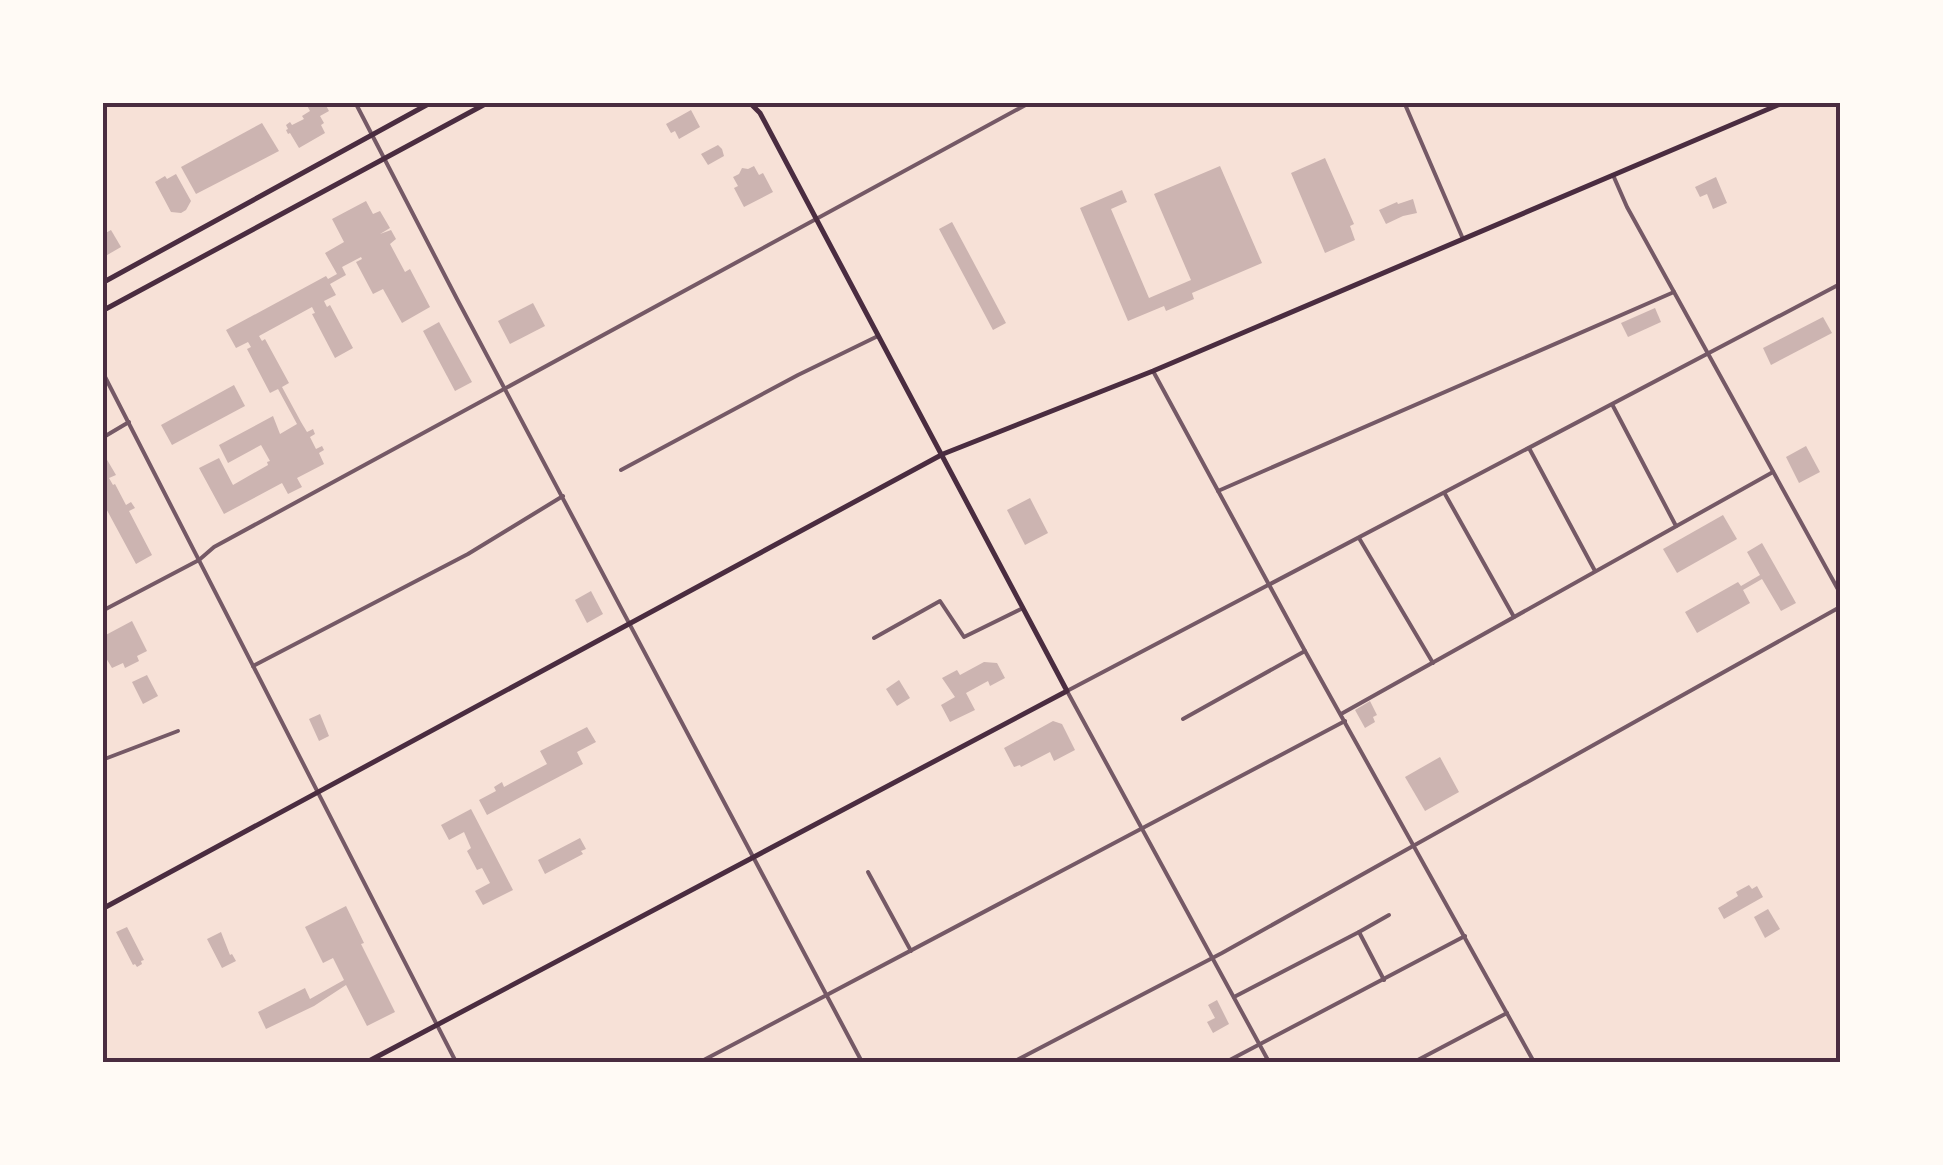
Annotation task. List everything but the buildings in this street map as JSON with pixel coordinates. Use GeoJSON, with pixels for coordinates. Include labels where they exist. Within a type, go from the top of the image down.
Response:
{"type":"FeatureCollection","features":[{"type":"Feature","properties":{"kind":"main road"},"geometry":{"type":"LineString","coordinates":[[102,283],[432,102]]}},
{"type":"Feature","properties":{"kind":"main road"},"geometry":{"type":"LineString","coordinates":[[102,312],[489,102]]}},
{"type":"Feature","properties":{"kind":"main road"},"geometry":{"type":"LineString","coordinates":[[366,1062],[1067,691],[760,113],[749,102]]}},
{"type":"Feature","properties":{"kind":"main road"},"geometry":{"type":"LineString","coordinates":[[102,909],[942,454],[1153,371],[1785,102]]}},
{"type":"Feature","properties":{"kind":"street"},"geometry":{"type":"LineString","coordinates":[[355,102],[862,1062]]}},
{"type":"Feature","properties":{"kind":"street"},"geometry":{"type":"LineString","coordinates":[[102,611],[1030,102]]}},
{"type":"Feature","properties":{"kind":"street"},"geometry":{"type":"LineString","coordinates":[[1404,102],[1463,239]]}},
{"type":"Feature","properties":{"kind":"street"},"geometry":{"type":"LineString","coordinates":[[1613,175],[1840,594]]}},
{"type":"Feature","properties":{"kind":"street"},"geometry":{"type":"LineString","coordinates":[[1269,1062],[1067,691],[1840,284]]}},
{"type":"Feature","properties":{"kind":"street"},"geometry":{"type":"LineString","coordinates":[[1218,491],[1674,292]]}},
{"type":"Feature","properties":{"kind":"street"},"geometry":{"type":"LineString","coordinates":[[621,470],[879,335]]}},
{"type":"Feature","properties":{"kind":"street"},"geometry":{"type":"LineString","coordinates":[[102,371],[456,1062]]}},
{"type":"Feature","properties":{"kind":"street"},"geometry":{"type":"LineString","coordinates":[[1153,371],[1534,1062]]}},
{"type":"Feature","properties":{"kind":"street"},"geometry":{"type":"LineString","coordinates":[[1612,404],[1676,526]]}},
{"type":"Feature","properties":{"kind":"street"},"geometry":{"type":"LineString","coordinates":[[102,438],[129,422]]}},
{"type":"Feature","properties":{"kind":"street"},"geometry":{"type":"LineString","coordinates":[[1530,448],[1595,570]]}},
{"type":"Feature","properties":{"kind":"street"},"geometry":{"type":"LineString","coordinates":[[1341,714],[1773,472]]}},
{"type":"Feature","properties":{"kind":"street"},"geometry":{"type":"LineString","coordinates":[[1444,492],[1514,616]]}},
{"type":"Feature","properties":{"kind":"street"},"geometry":{"type":"LineString","coordinates":[[253,666],[468,554],[563,496]]}},
{"type":"Feature","properties":{"kind":"street"},"geometry":{"type":"LineString","coordinates":[[1359,538],[1433,663]]}},
{"type":"Feature","properties":{"kind":"street"},"geometry":{"type":"LineString","coordinates":[[874,638],[940,601],[964,637],[1023,608]]}},
{"type":"Feature","properties":{"kind":"street"},"geometry":{"type":"LineString","coordinates":[[1013,1062],[1212,958],[1840,607]]}},
{"type":"Feature","properties":{"kind":"street"},"geometry":{"type":"LineString","coordinates":[[1184,719],[1305,651]]}},
{"type":"Feature","properties":{"kind":"street"},"geometry":{"type":"LineString","coordinates":[[700,1062],[1345,721]]}},
{"type":"Feature","properties":{"kind":"street"},"geometry":{"type":"LineString","coordinates":[[102,760],[178,731]]}},
{"type":"Feature","properties":{"kind":"street"},"geometry":{"type":"LineString","coordinates":[[868,872],[910,950]]}},
{"type":"Feature","properties":{"kind":"street"},"geometry":{"type":"LineString","coordinates":[[1234,997],[1390,916]]}},
{"type":"Feature","properties":{"kind":"street"},"geometry":{"type":"LineString","coordinates":[[1359,932],[1384,980]]}},
{"type":"Feature","properties":{"kind":"street"},"geometry":{"type":"LineString","coordinates":[[1226,1062],[1465,936]]}},
{"type":"Feature","properties":{"kind":"street"},"geometry":{"type":"LineString","coordinates":[[1414,1062],[1508,1012]]}}]}
